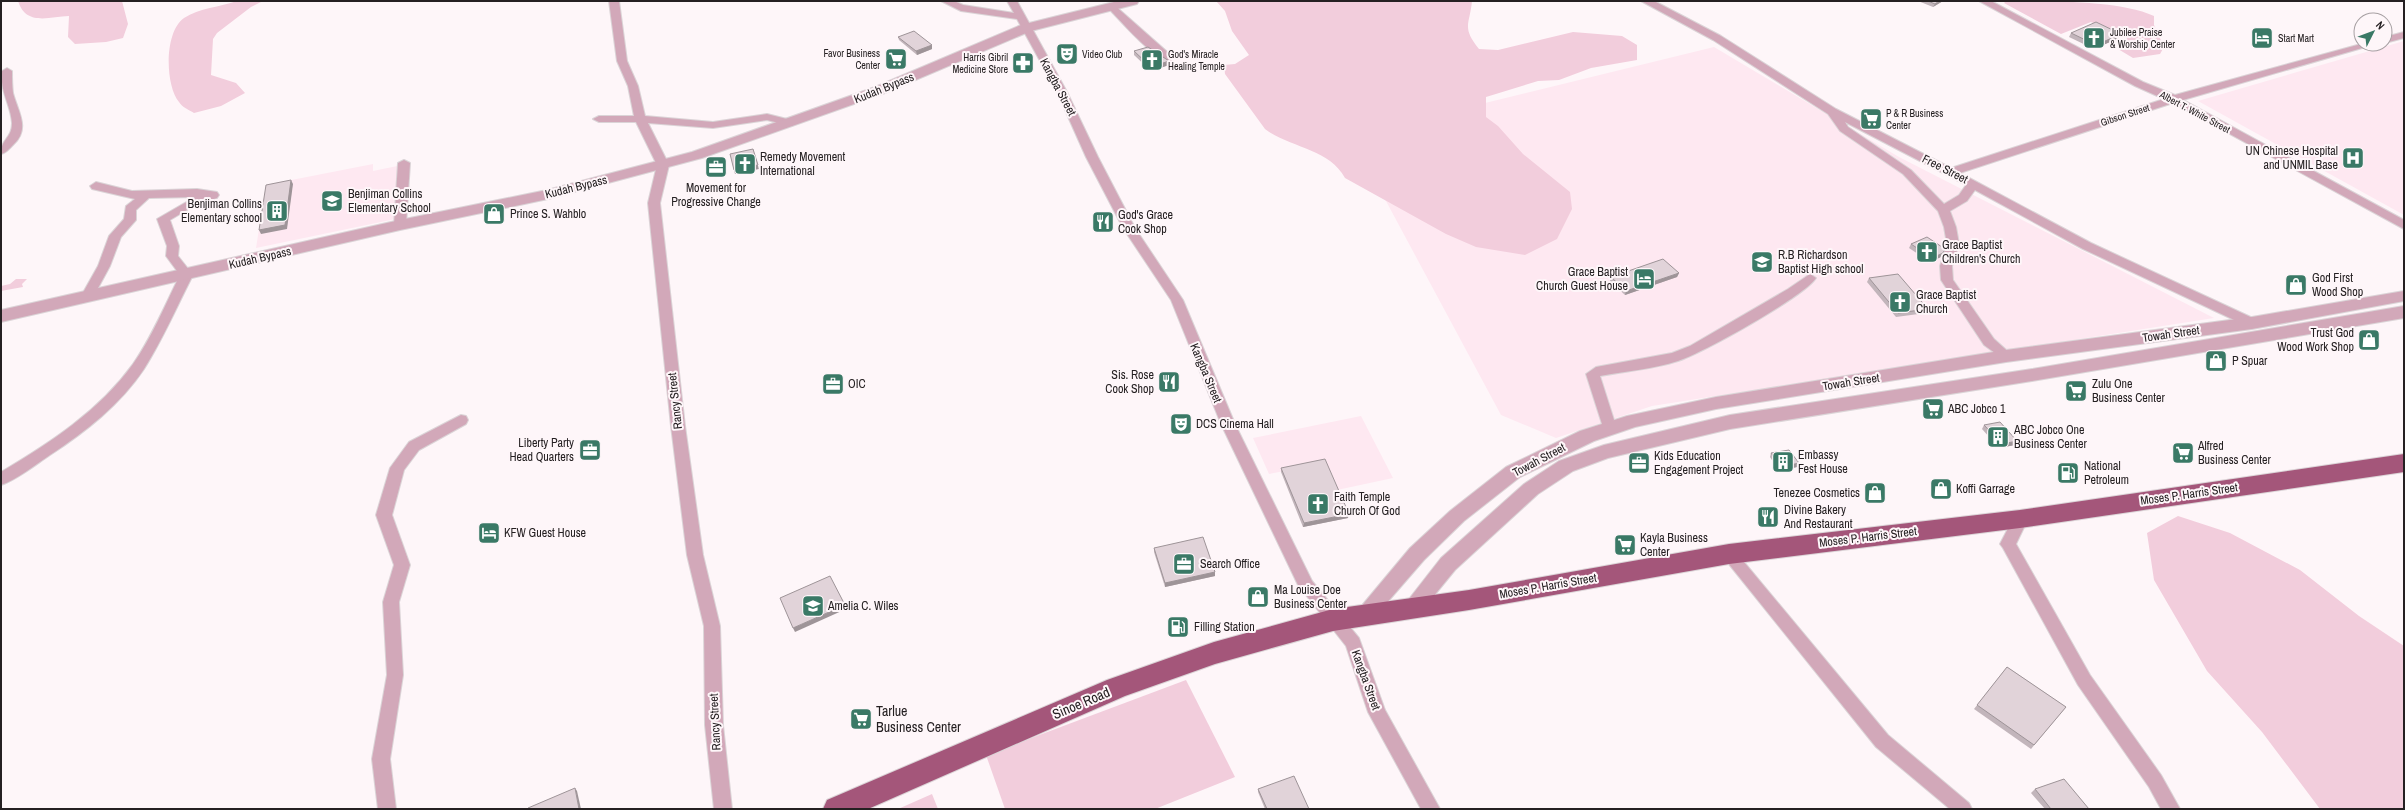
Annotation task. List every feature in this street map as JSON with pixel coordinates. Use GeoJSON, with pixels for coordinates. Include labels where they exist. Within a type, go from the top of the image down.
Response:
{"type":"FeatureCollection","features":[{"type":"Feature","properties":{"kind":"highway","name":"Moses P. Harris Street"},"geometry":{"type":"LineString","coordinates":[[1333,620],[1469,600],[1730,554],[2020,519],[2404,463]]}},
{"type":"Feature","properties":{"kind":"highway","name":"Sinoe Road"},"geometry":{"type":"LineString","coordinates":[[837,809],[1116,688],[1214,653],[1333,620]]}},
{"type":"Feature","properties":{"kind":"street"},"geometry":{"type":"LineString","coordinates":[[614,1],[622,61],[633,86],[640,119],[663,165]]}},
{"type":"Feature","properties":{"kind":"street"},"geometry":{"type":"LineString","coordinates":[[946,1],[961,8],[1023,22]]}},
{"type":"Feature","properties":{"kind":"street","name":"Kangba Street"},"geometry":{"type":"LineString","coordinates":[[1012,1],[1062,92],[1092,157],[1129,228],[1177,300],[1228,424],[1303,578],[1333,620],[1353,643],[1377,712],[1432,809]]}},
{"type":"Feature","properties":{"kind":"street","name":"Kudah Bypass"},"geometry":{"type":"LineString","coordinates":[[1,316],[187,275],[400,225],[451,216],[663,165],[791,123],[880,90],[1023,22],[1113,7],[1133,1]]}},
{"type":"Feature","properties":{"kind":"street","name":"Free Street"},"geometry":{"type":"LineString","coordinates":[[1646,1],[1717,38],[1777,78],[1832,111],[1973,184],[2087,246],[2252,323]]}},
{"type":"Feature","properties":{"kind":"street","name":"Albert T. White Street"},"geometry":{"type":"LineString","coordinates":[[1984,1],[2140,84],[2174,99],[2404,225]]}},
{"type":"Feature","properties":{"kind":"street"},"geometry":{"type":"LineString","coordinates":[[1113,7],[1144,40],[1169,59]]}},
{"type":"Feature","properties":{"kind":"street"},"geometry":{"type":"LineString","coordinates":[[2393,38],[2404,35]]}},
{"type":"Feature","properties":{"kind":"street","name":"Gibson Street"},"geometry":{"type":"LineString","coordinates":[[1950,172],[2174,99],[2353,49]]}},
{"type":"Feature","properties":{"kind":"street"},"geometry":{"type":"LineString","coordinates":[[1,151],[16,135],[18,123],[5,95],[7,71]]}},
{"type":"Feature","properties":{"kind":"street"},"geometry":{"type":"LineString","coordinates":[[1832,111],[1844,129],[1907,172],[1943,210],[1950,226],[1953,244],[1946,266],[1947,280],[1989,342],[2006,356]]}},
{"type":"Feature","properties":{"kind":"street"},"geometry":{"type":"LineString","coordinates":[[599,119],[640,119],[699,125],[725,125],[766,117],[791,123]]}},
{"type":"Feature","properties":{"kind":"street"},"geometry":{"type":"LineString","coordinates":[[400,225],[404,163]]}},
{"type":"Feature","properties":{"kind":"street","name":"Rancy Street"},"geometry":{"type":"LineString","coordinates":[[663,165],[654,203],[678,426],[695,555],[712,626],[714,725],[723,809]]}},
{"type":"Feature","properties":{"kind":"street"},"geometry":{"type":"LineString","coordinates":[[1943,210],[1963,198],[1973,184]]}},
{"type":"Feature","properties":{"kind":"street"},"geometry":{"type":"LineString","coordinates":[[1,479],[34,459],[98,413],[138,367],[187,275],[172,256],[172,246],[163,219],[193,201],[213,195],[197,193],[132,195],[96,186]]}},
{"type":"Feature","properties":{"kind":"street"},"geometry":{"type":"LineString","coordinates":[[86,298],[104,266],[115,236],[130,220],[130,209],[143,198],[144,194]]}},
{"type":"Feature","properties":{"kind":"street"},"geometry":{"type":"LineString","coordinates":[[1607,420],[1593,374],[1596,372],[1675,357],[1695,349],[1793,292],[1810,278]]}},
{"type":"Feature","properties":{"kind":"street","name":"Towah Street"},"geometry":{"type":"LineString","coordinates":[[1364,615],[1417,554],[1457,516],[1513,472],[1587,436],[1633,421],[1681,410],[2006,356],[2252,323],[2404,296]]}},
{"type":"Feature","properties":{"kind":"street","name":"Towah Street"},"geometry":{"type":"LineString","coordinates":[[1412,608],[1448,564],[1531,489],[1566,466],[1604,452],[1702,427],[1730,422],[2032,375],[2404,312]]}},
{"type":"Feature","properties":{"kind":"street"},"geometry":{"type":"LineString","coordinates":[[387,809],[381,758],[395,675],[391,602],[402,565],[384,515],[397,468],[414,446],[461,420]]}},
{"type":"Feature","properties":{"kind":"street"},"geometry":{"type":"LineString","coordinates":[[2020,519],[2008,544],[2084,680],[2155,781],[2171,809]]}},
{"type":"Feature","properties":{"kind":"street"},"geometry":{"type":"LineString","coordinates":[[1730,554],[1882,741],[1963,809]]}},
{"type":"Feature","properties":{"kind":"shaded area"},"geometry":{"type":"Polygon","coordinates":[[[18,1],[122,1],[128,24],[123,38],[106,42],[75,44],[68,37],[69,16],[46,18],[32,17],[26,14],[18,1]]]}},
{"type":"Feature","properties":{"kind":"shaded area"},"geometry":{"type":"Polygon","coordinates":[[[237,1],[263,1],[251,7],[217,33],[213,39],[211,75],[236,83],[245,93],[221,106],[194,113],[180,104],[174,94],[171,84],[169,59],[173,35],[177,25],[184,18],[203,10],[237,1]]]}},
{"type":"Feature","properties":{"kind":"shaded area"},"geometry":{"type":"Polygon","coordinates":[[[1216,1],[1472,1],[1468,30],[1473,42],[1479,49],[1498,50],[1573,32],[1622,36],[1637,45],[1637,60],[1591,68],[1559,80],[1538,81],[1486,97],[1486,117],[1498,126],[1523,154],[1570,192],[1572,209],[1557,239],[1525,255],[1476,247],[1446,234],[1345,178],[1338,168],[1319,154],[1275,135],[1265,129],[1225,74],[1224,65],[1235,64],[1249,55],[1232,31],[1225,11],[1216,1]]]}},
{"type":"Feature","properties":{"kind":"shaded area"},"geometry":{"type":"Polygon","coordinates":[[[2006,1],[2083,2],[2122,7],[2139,11],[2154,16],[2154,25],[2164,47],[2160,54],[2133,58],[2118,49],[2127,38],[2091,22],[2061,34],[2004,3],[2006,1]]]}},
{"type":"Feature","properties":{"kind":"shaded area","name":"UN Chinese Hospital and UNMIL Base"},"geometry":{"type":"Polygon","coordinates":[[[2404,41],[2404,215],[2198,101],[2366,52],[2393,52],[2393,44],[2404,41]]]}},
{"type":"Feature","properties":{"kind":"shaded area","name":"R.B Richardson Baptist High school"},"geometry":{"type":"Polygon","coordinates":[[[1714,47],[1899,157],[2214,318],[1652,406],[1556,438],[1501,415],[1372,175],[1346,137],[1714,47]]]}},
{"type":"Feature","properties":{"kind":"shaded area","name":"Benjiman Collins Elementary School"},"geometry":{"type":"Polygon","coordinates":[[[373,164],[373,171],[402,165],[400,218],[256,248],[266,185],[373,164]]]}},
{"type":"Feature","properties":{"kind":"shaded area"},"geometry":{"type":"Polygon","coordinates":[[[16,279],[27,279],[22,284],[23,287],[1,291],[1,286],[10,284],[16,279]]]}},
{"type":"Feature","properties":{"kind":"shaded area"},"geometry":{"type":"Polygon","coordinates":[[[1361,416],[1393,478],[1337,490],[1325,463],[1269,474],[1253,438],[1361,416]]]}},
{"type":"Feature","properties":{"kind":"shaded area"},"geometry":{"type":"Polygon","coordinates":[[[2178,516],[2230,533],[2300,570],[2359,616],[2404,646],[2404,809],[2320,809],[2262,732],[2207,671],[2154,580],[2147,533],[2178,516]]]}},
{"type":"Feature","properties":{"kind":"shaded area"},"geometry":{"type":"Polygon","coordinates":[[[1186,680],[1235,777],[1155,809],[1005,809],[986,755],[1186,680]]]}},
{"type":"Feature","properties":{"kind":"shaded area"},"geometry":{"type":"Polygon","coordinates":[[[932,794],[938,809],[898,809],[932,794]]]}},
{"type":"Feature","properties":{"kind":"building"},"geometry":{"type":"Polygon","coordinates":[[[1928,1],[1939,1],[1935,4],[1928,1]]]}},
{"type":"Feature","properties":{"kind":"building","name":"Jubilee Praise & Worship Center"},"geometry":{"type":"Polygon","coordinates":[[[2096,22],[2121,34],[2096,45],[2071,33],[2096,22]]]}},
{"type":"Feature","properties":{"kind":"building"},"geometry":{"type":"Polygon","coordinates":[[[914,31],[932,45],[916,51],[898,37],[914,31]]]}},
{"type":"Feature","properties":{"kind":"building","name":"God's Miracle Healing Temple"},"geometry":{"type":"Polygon","coordinates":[[[1148,47],[1169,61],[1151,67],[1134,51],[1148,47]]]}},
{"type":"Feature","properties":{"kind":"building","name":"Remedy Movement International"},"geometry":{"type":"Polygon","coordinates":[[[753,149],[758,165],[734,170],[730,154],[753,149]]]}},
{"type":"Feature","properties":{"kind":"building","name":"Benjiman Collins Elementary school"},"geometry":{"type":"Polygon","coordinates":[[[291,180],[285,225],[259,230],[266,185],[291,180]]]}},
{"type":"Feature","properties":{"kind":"building","name":"Grace Baptist Children's Church"},"geometry":{"type":"Polygon","coordinates":[[[1927,237],[1945,249],[1943,253],[1932,258],[1911,244],[1927,237]]]}},
{"type":"Feature","properties":{"kind":"building","name":"Grace Baptist Church Guest House"},"geometry":{"type":"Polygon","coordinates":[[[1663,259],[1679,273],[1626,291],[1611,277],[1663,259]]]}},
{"type":"Feature","properties":{"kind":"building","name":"Grace Baptist Church"},"geometry":{"type":"Polygon","coordinates":[[[1898,274],[1928,309],[1898,313],[1869,278],[1898,274]]]}},
{"type":"Feature","properties":{"kind":"building"},"geometry":{"type":"Polygon","coordinates":[[[2000,422],[2017,441],[2002,444],[1984,425],[2000,422]]]}},
{"type":"Feature","properties":{"kind":"building"},"geometry":{"type":"Polygon","coordinates":[[[1789,450],[1799,463],[1781,467],[1771,453],[1789,450]]]}},
{"type":"Feature","properties":{"kind":"building","name":"Faith Temple Church Of God"},"geometry":{"type":"Polygon","coordinates":[[[1325,459],[1349,514],[1304,523],[1281,468],[1325,459]]]}},
{"type":"Feature","properties":{"kind":"building","name":"Search Office"},"geometry":{"type":"Polygon","coordinates":[[[1203,537],[1215,572],[1165,583],[1154,548],[1203,537]]]}},
{"type":"Feature","properties":{"kind":"building","name":"Amelia C. Wiles"},"geometry":{"type":"Polygon","coordinates":[[[830,576],[845,605],[793,628],[780,598],[830,576]]]}},
{"type":"Feature","properties":{"kind":"building"},"geometry":{"type":"Polygon","coordinates":[[[2007,667],[2066,707],[2034,745],[1977,705],[2007,667]]]}},
{"type":"Feature","properties":{"kind":"building"},"geometry":{"type":"Polygon","coordinates":[[[1294,776],[1309,809],[1267,809],[1258,789],[1294,776]]]}},
{"type":"Feature","properties":{"kind":"building"},"geometry":{"type":"Polygon","coordinates":[[[2064,779],[2089,809],[2051,809],[2035,789],[2064,779]]]}},
{"type":"Feature","properties":{"kind":"building"},"geometry":{"type":"Polygon","coordinates":[[[575,788],[579,809],[528,809],[528,808],[575,788]]]}},
{"type":"Feature","properties":{"kind":"place","name":"Jubilee Praise & Worship Center"},"geometry":{"type":"Point","coordinates":[2094,38]}},
{"type":"Feature","properties":{"kind":"place","name":"Start Mart"},"geometry":{"type":"Point","coordinates":[2262,38]}},
{"type":"Feature","properties":{"kind":"place","name":"Video Club"},"geometry":{"type":"Point","coordinates":[1067,54]}},
{"type":"Feature","properties":{"kind":"place","name":"Favor Business Center"},"geometry":{"type":"Point","coordinates":[896,59]}},
{"type":"Feature","properties":{"kind":"place","name":"God's Miracle Healing Temple"},"geometry":{"type":"Point","coordinates":[1152,60]}},
{"type":"Feature","properties":{"kind":"place","name":"Harris Gibril Medicine Store"},"geometry":{"type":"Point","coordinates":[1023,63]}},
{"type":"Feature","properties":{"kind":"place","name":"P & R Business Center"},"geometry":{"type":"Point","coordinates":[1871,119]}},
{"type":"Feature","properties":{"kind":"place","name":"UN Chinese Hospital and UNMIL Base"},"geometry":{"type":"Point","coordinates":[2353,158]}},
{"type":"Feature","properties":{"kind":"place","name":"Remedy Movement International"},"geometry":{"type":"Point","coordinates":[745,164]}},
{"type":"Feature","properties":{"kind":"place","name":"Movement for Progressive Change"},"geometry":{"type":"Point","coordinates":[716,167]}},
{"type":"Feature","properties":{"kind":"place","name":"Benjiman Collins Elementary School"},"geometry":{"type":"Point","coordinates":[332,201]}},
{"type":"Feature","properties":{"kind":"place","name":"Benjiman Collins Elementary school"},"geometry":{"type":"Point","coordinates":[277,211]}},
{"type":"Feature","properties":{"kind":"place","name":"Prince S. Wahblo"},"geometry":{"type":"Point","coordinates":[494,214]}},
{"type":"Feature","properties":{"kind":"place","name":"God's Grace Cook Shop"},"geometry":{"type":"Point","coordinates":[1103,222]}},
{"type":"Feature","properties":{"kind":"place","name":"Grace Baptist Children's Church"},"geometry":{"type":"Point","coordinates":[1927,252]}},
{"type":"Feature","properties":{"kind":"place","name":"R.B Richardson Baptist High school"},"geometry":{"type":"Point","coordinates":[1762,262]}},
{"type":"Feature","properties":{"kind":"place","name":"Grace Baptist Church Guest House"},"geometry":{"type":"Point","coordinates":[1644,279]}},
{"type":"Feature","properties":{"kind":"place","name":"God First Wood Shop"},"geometry":{"type":"Point","coordinates":[2296,285]}},
{"type":"Feature","properties":{"kind":"place","name":"Grace Baptist Church"},"geometry":{"type":"Point","coordinates":[1900,302]}},
{"type":"Feature","properties":{"kind":"place","name":"Trust God Wood Work Shop"},"geometry":{"type":"Point","coordinates":[2369,340]}},
{"type":"Feature","properties":{"kind":"place","name":"P Spuar"},"geometry":{"type":"Point","coordinates":[2216,361]}},
{"type":"Feature","properties":{"kind":"place","name":"Sis. Rose Cook Shop"},"geometry":{"type":"Point","coordinates":[1169,382]}},
{"type":"Feature","properties":{"kind":"place","name":"OIC"},"geometry":{"type":"Point","coordinates":[833,384]}},
{"type":"Feature","properties":{"kind":"place","name":"Zulu One Business Center"},"geometry":{"type":"Point","coordinates":[2076,391]}},
{"type":"Feature","properties":{"kind":"place","name":"ABC Jobco 1"},"geometry":{"type":"Point","coordinates":[1933,409]}},
{"type":"Feature","properties":{"kind":"place","name":"DCS Cinema Hall"},"geometry":{"type":"Point","coordinates":[1181,424]}},
{"type":"Feature","properties":{"kind":"place","name":"ABC Jobco One Business Center"},"geometry":{"type":"Point","coordinates":[1998,437]}},
{"type":"Feature","properties":{"kind":"place","name":"Liberty Party Head Quarters"},"geometry":{"type":"Point","coordinates":[590,450]}},
{"type":"Feature","properties":{"kind":"place","name":"Alfred Business Center"},"geometry":{"type":"Point","coordinates":[2183,453]}},
{"type":"Feature","properties":{"kind":"place","name":"Embassy Fest House"},"geometry":{"type":"Point","coordinates":[1783,462]}},
{"type":"Feature","properties":{"kind":"place","name":"Kids Education Engagement Project"},"geometry":{"type":"Point","coordinates":[1639,463]}},
{"type":"Feature","properties":{"kind":"place","name":"National Petroleum"},"geometry":{"type":"Point","coordinates":[2068,473]}},
{"type":"Feature","properties":{"kind":"place","name":"Koffi Garrage"},"geometry":{"type":"Point","coordinates":[1941,489]}},
{"type":"Feature","properties":{"kind":"place","name":"Tenezee Cosmetics"},"geometry":{"type":"Point","coordinates":[1875,493]}},
{"type":"Feature","properties":{"kind":"place","name":"Faith Temple Church Of God"},"geometry":{"type":"Point","coordinates":[1318,504]}},
{"type":"Feature","properties":{"kind":"place","name":"Divine Bakery And Restaurant"},"geometry":{"type":"Point","coordinates":[1768,517]}},
{"type":"Feature","properties":{"kind":"place","name":"KFW Guest House"},"geometry":{"type":"Point","coordinates":[489,533]}},
{"type":"Feature","properties":{"kind":"place","name":"Kayla Business Center"},"geometry":{"type":"Point","coordinates":[1625,545]}},
{"type":"Feature","properties":{"kind":"place","name":"Search Office"},"geometry":{"type":"Point","coordinates":[1184,564]}},
{"type":"Feature","properties":{"kind":"place","name":"Ma Louise Doe Business Center"},"geometry":{"type":"Point","coordinates":[1258,597]}},
{"type":"Feature","properties":{"kind":"place","name":"Amelia C. Wiles"},"geometry":{"type":"Point","coordinates":[813,606]}},
{"type":"Feature","properties":{"kind":"place","name":"Filling Station"},"geometry":{"type":"Point","coordinates":[1178,627]}},
{"type":"Feature","properties":{"kind":"place","name":"Tarlue Business Center"},"geometry":{"type":"Point","coordinates":[861,719]}}]}
